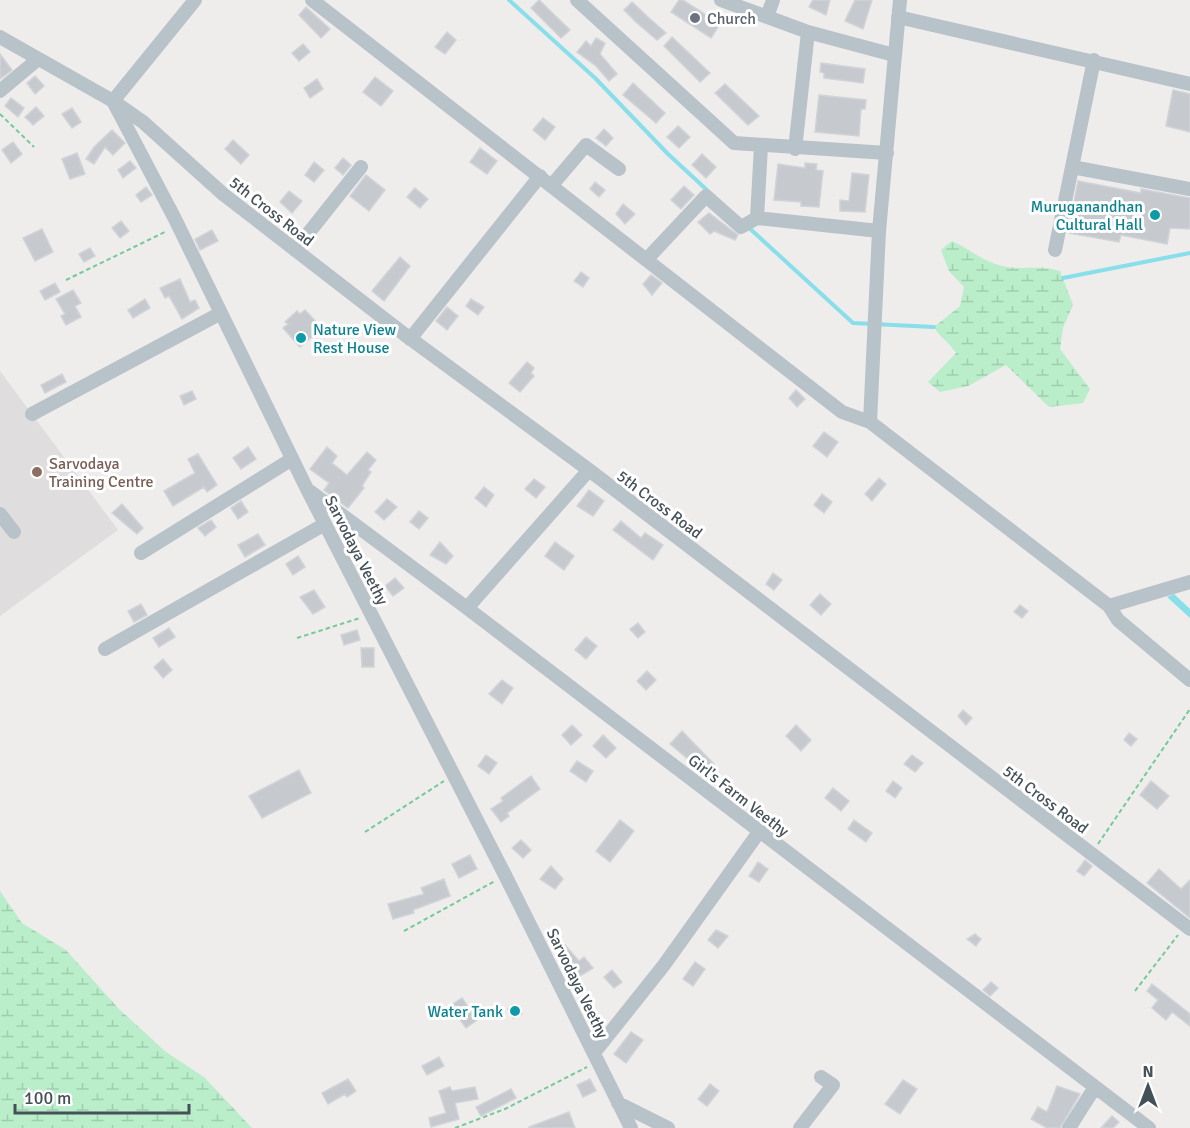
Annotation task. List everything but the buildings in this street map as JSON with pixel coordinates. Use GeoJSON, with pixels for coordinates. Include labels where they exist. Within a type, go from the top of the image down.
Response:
{"type":"FeatureCollection","features":[{"type":"Feature","properties":{"kind":"street"},"geometry":{"type":"LineString","coordinates":[[0,37],[113,101],[195,0]]}},
{"type":"Feature","properties":{"kind":"street"},"geometry":{"type":"LineString","coordinates":[[312,0],[842,412],[870,422],[1109,606],[1118,620],[1190,680]]}},
{"type":"Feature","properties":{"kind":"street"},"geometry":{"type":"LineString","coordinates":[[577,0],[734,143],[795,149],[887,153]]}},
{"type":"Feature","properties":{"kind":"street"},"geometry":{"type":"LineString","coordinates":[[721,0],[808,32],[894,56]]}},
{"type":"Feature","properties":{"kind":"street"},"geometry":{"type":"LineString","coordinates":[[767,17],[773,0]]}},
{"type":"Feature","properties":{"kind":"street"},"geometry":{"type":"LineString","coordinates":[[870,422],[879,231],[900,0]]}},
{"type":"Feature","properties":{"kind":"street"},"geometry":{"type":"LineString","coordinates":[[898,17],[1094,60],[1190,84]]}},
{"type":"Feature","properties":{"kind":"street"},"geometry":{"type":"LineString","coordinates":[[795,149],[808,32]]}},
{"type":"Feature","properties":{"kind":"street"},"geometry":{"type":"LineString","coordinates":[[0,91],[37,60]]}},
{"type":"Feature","properties":{"kind":"street"},"geometry":{"type":"LineString","coordinates":[[1055,250],[1094,60]]}},
{"type":"Feature","properties":{"kind":"street","name":"Sarvodaya Veethy"},"geometry":{"type":"LineString","coordinates":[[113,101],[631,1128]]}},
{"type":"Feature","properties":{"kind":"street","name":"5th Cross Road"},"geometry":{"type":"LineString","coordinates":[[113,101],[143,122],[223,194],[410,339],[589,470],[1188,927]]}},
{"type":"Feature","properties":{"kind":"street"},"geometry":{"type":"LineString","coordinates":[[552,185],[586,145],[619,169]]}},
{"type":"Feature","properties":{"kind":"street"},"geometry":{"type":"LineString","coordinates":[[757,218],[762,146]]}},
{"type":"Feature","properties":{"kind":"street"},"geometry":{"type":"LineString","coordinates":[[295,250],[361,167]]}},
{"type":"Feature","properties":{"kind":"street"},"geometry":{"type":"LineString","coordinates":[[1072,167],[1190,189]]}},
{"type":"Feature","properties":{"kind":"street"},"geometry":{"type":"LineString","coordinates":[[410,339],[540,176]]}},
{"type":"Feature","properties":{"kind":"street"},"geometry":{"type":"LineString","coordinates":[[646,259],[706,196],[741,226],[757,218],[879,231]]}},
{"type":"Feature","properties":{"kind":"street"},"geometry":{"type":"LineString","coordinates":[[32,414],[221,313]]}},
{"type":"Feature","properties":{"kind":"street"},"geometry":{"type":"LineString","coordinates":[[141,553],[292,459]]}},
{"type":"Feature","properties":{"kind":"street"},"geometry":{"type":"LineString","coordinates":[[468,608],[589,470]]}},
{"type":"Feature","properties":{"kind":"street","name":"Girl's Farm Veethy"},"geometry":{"type":"LineString","coordinates":[[307,489],[468,608],[1149,1128]]}},
{"type":"Feature","properties":{"kind":"street"},"geometry":{"type":"LineString","coordinates":[[0,514],[14,532]]}},
{"type":"Feature","properties":{"kind":"street"},"geometry":{"type":"LineString","coordinates":[[105,649],[325,524]]}},
{"type":"Feature","properties":{"kind":"street"},"geometry":{"type":"LineString","coordinates":[[1109,606],[1190,582]]}},
{"type":"Feature","properties":{"kind":"street"},"geometry":{"type":"LineString","coordinates":[[596,1057],[759,832]]}},
{"type":"Feature","properties":{"kind":"street"},"geometry":{"type":"LineString","coordinates":[[800,1128],[833,1085],[821,1077]]}},
{"type":"Feature","properties":{"kind":"street"},"geometry":{"type":"LineString","coordinates":[[1069,1128],[1095,1087]]}},
{"type":"Feature","properties":{"kind":"street"},"geometry":{"type":"LineString","coordinates":[[618,1102],[668,1128]]}},
{"type":"Feature","properties":{"kind":"path"},"geometry":{"type":"LineString","coordinates":[[0,114],[34,147]]}},
{"type":"Feature","properties":{"kind":"path"},"geometry":{"type":"LineString","coordinates":[[66,280],[178,226]]}},
{"type":"Feature","properties":{"kind":"path"},"geometry":{"type":"LineString","coordinates":[[297,638],[371,615]]}},
{"type":"Feature","properties":{"kind":"path"},"geometry":{"type":"LineString","coordinates":[[1092,854],[1190,709]]}},
{"type":"Feature","properties":{"kind":"path"},"geometry":{"type":"LineString","coordinates":[[365,832],[454,775]]}},
{"type":"Feature","properties":{"kind":"path"},"geometry":{"type":"LineString","coordinates":[[404,932],[505,875]]}},
{"type":"Feature","properties":{"kind":"path"},"geometry":{"type":"LineString","coordinates":[[1135,991],[1188,927]]}},
{"type":"Feature","properties":{"kind":"path"},"geometry":{"type":"LineString","coordinates":[[455,1128],[505,1109],[596,1057]]}},
{"type":"Feature","properties":{"kind":"shaded area","name":"Sarvodaya Training Centre"},"geometry":{"type":"Polygon","coordinates":[[[0,371],[118,530],[0,616],[0,371]]]}},
{"type":"Feature","properties":{"kind":"green space"},"geometry":{"type":"Polygon","coordinates":[[[952,241],[985,260],[1000,265],[1060,271],[1073,305],[1063,328],[1060,349],[1090,389],[1083,403],[1049,407],[1006,365],[968,386],[940,392],[928,382],[956,353],[934,327],[960,306],[964,287],[949,271],[941,250],[952,241]]]}},
{"type":"Feature","properties":{"kind":"green space"},"geometry":{"type":"Polygon","coordinates":[[[0,891],[22,923],[66,950],[119,1009],[166,1052],[204,1077],[252,1128],[0,1128],[0,891]]]}},
{"type":"Feature","properties":{"kind":"water"},"geometry":{"type":"Polygon","coordinates":[[[1174,594],[1190,609],[1190,618],[1167,597],[1174,594]]]}},
{"type":"Feature","properties":{"kind":"waterway"},"geometry":{"type":"LineString","coordinates":[[509,0],[595,78],[668,154],[708,191]]}},
{"type":"Feature","properties":{"kind":"waterway"},"geometry":{"type":"LineString","coordinates":[[747,226],[853,323],[934,327]]}},
{"type":"Feature","properties":{"kind":"waterway"},"geometry":{"type":"LineString","coordinates":[[1063,278],[1190,253]]}},
{"type":"Feature","properties":{"kind":"place","name":"Church"},"geometry":{"type":"Point","coordinates":[695,18]}},
{"type":"Feature","properties":{"kind":"place","name":"Muruganandhan Cultural Hall"},"geometry":{"type":"Point","coordinates":[1155,215]}},
{"type":"Feature","properties":{"kind":"place","name":"Nature View Rest House"},"geometry":{"type":"Point","coordinates":[301,338]}},
{"type":"Feature","properties":{"kind":"place","name":"Sarvodaya Training Centre"},"geometry":{"type":"Point","coordinates":[37,472]}},
{"type":"Feature","properties":{"kind":"place","name":"Water Tank"},"geometry":{"type":"Point","coordinates":[515,1011]}}]}
